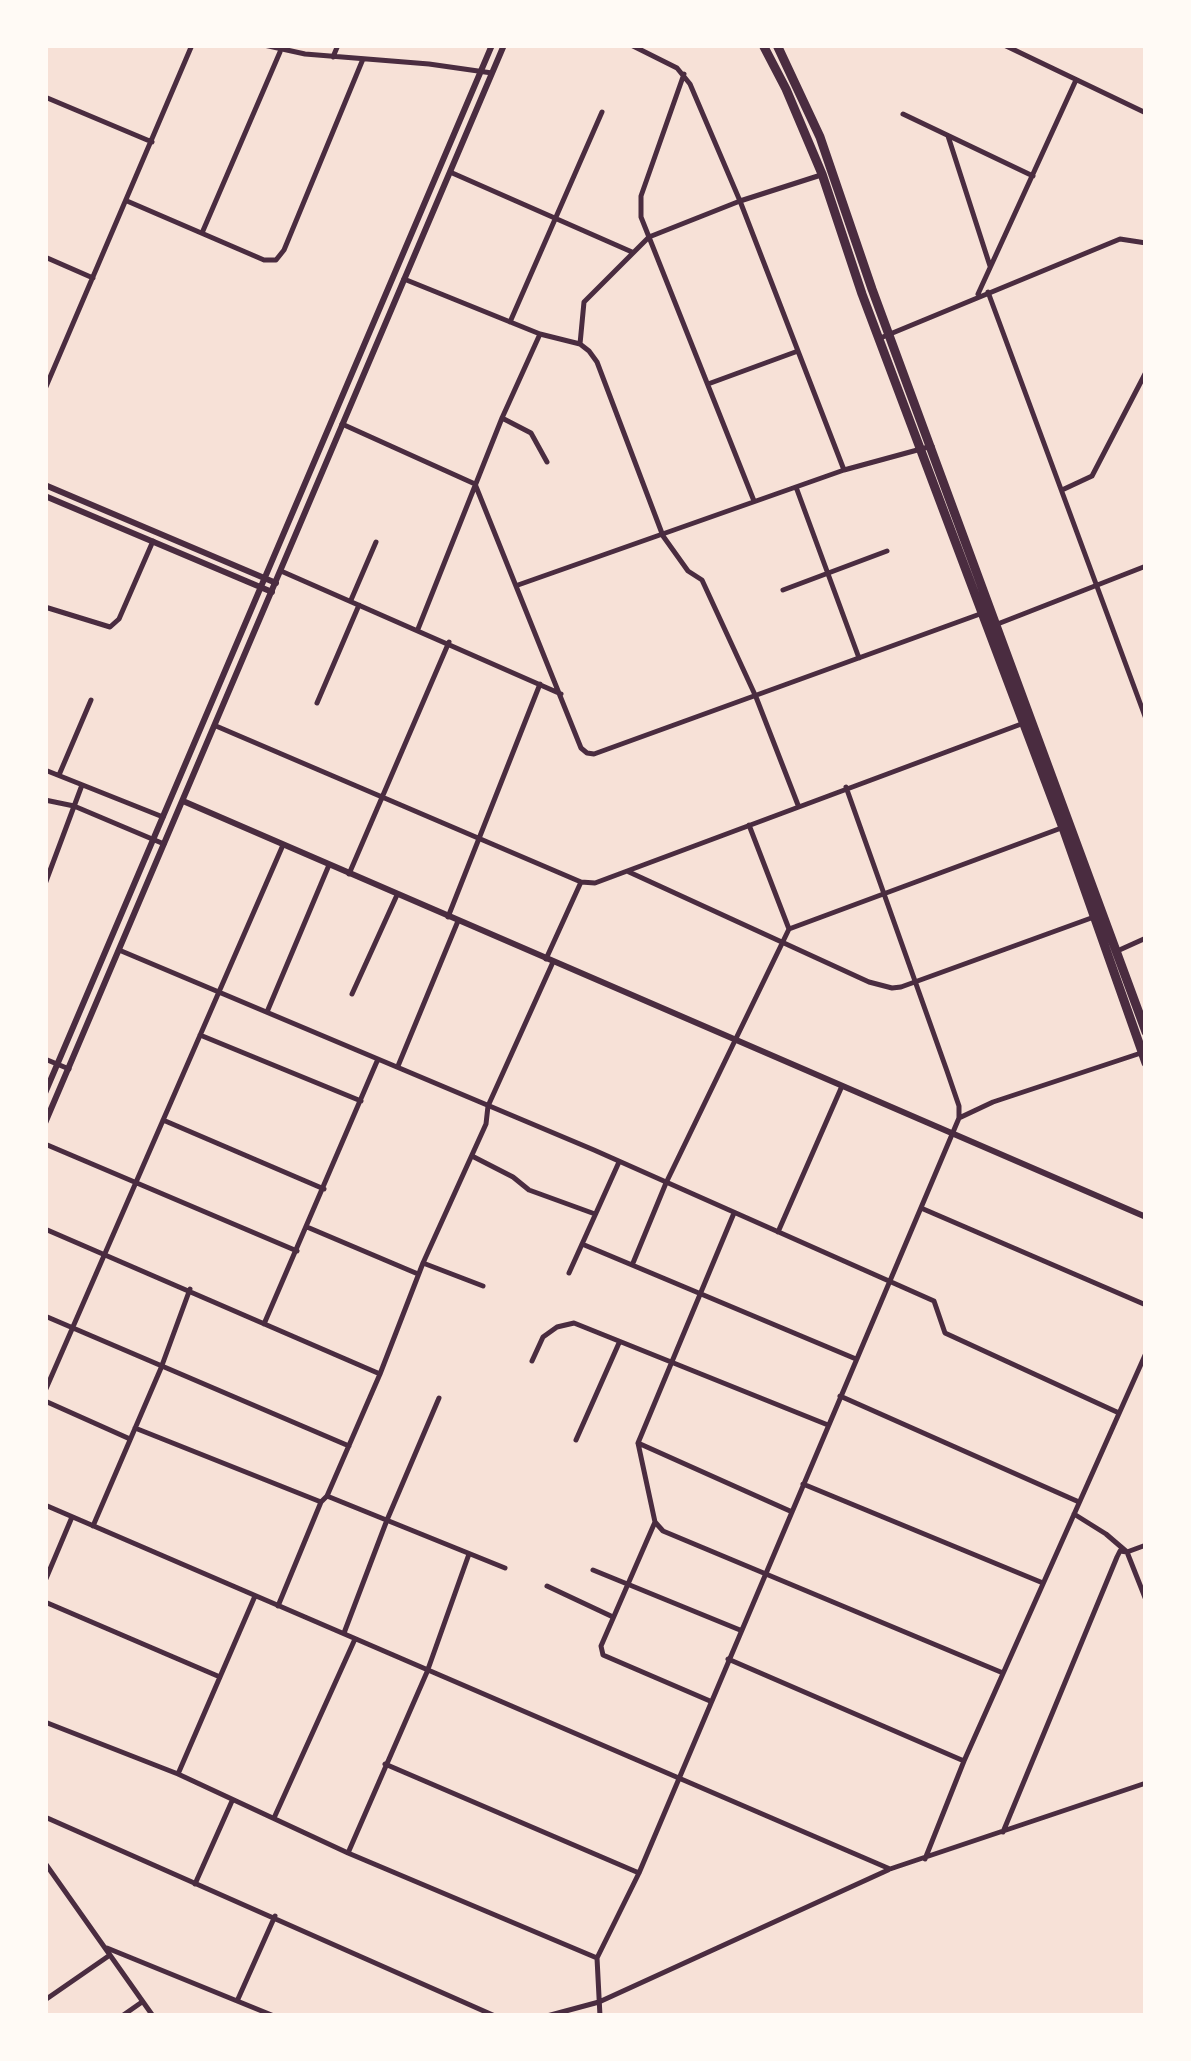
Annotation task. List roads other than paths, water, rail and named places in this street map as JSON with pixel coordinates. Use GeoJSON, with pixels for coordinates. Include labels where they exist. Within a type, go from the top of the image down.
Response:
{"type":"FeatureCollection","features":[{"type":"Feature","properties":{"kind":"main road"},"geometry":{"type":"LineString","coordinates":[[763,45],[827,173],[889,333],[1112,952],[1145,1055]]}},
{"type":"Feature","properties":{"kind":"main road"},"geometry":{"type":"LineString","coordinates":[[776,45],[812,119],[878,338],[927,447]]}},
{"type":"Feature","properties":{"kind":"main road"},"geometry":{"type":"LineString","coordinates":[[1066,826],[1095,916],[1146,1032]]}},
{"type":"Feature","properties":{"kind":"street"},"geometry":{"type":"LineString","coordinates":[[45,389],[192,45]]}},
{"type":"Feature","properties":{"kind":"street"},"geometry":{"type":"LineString","coordinates":[[264,45],[333,57],[492,74]]}},
{"type":"Feature","properties":{"kind":"street"},"geometry":{"type":"LineString","coordinates":[[333,57],[338,45]]}},
{"type":"Feature","properties":{"kind":"street"},"geometry":{"type":"LineString","coordinates":[[45,1094],[492,45]]}},
{"type":"Feature","properties":{"kind":"street"},"geometry":{"type":"LineString","coordinates":[[45,1123],[504,45]]}},
{"type":"Feature","properties":{"kind":"street"},"geometry":{"type":"LineString","coordinates":[[632,45],[684,74],[740,200],[844,470]]}},
{"type":"Feature","properties":{"kind":"street"},"geometry":{"type":"LineString","coordinates":[[1004,45],[1146,113]]}},
{"type":"Feature","properties":{"kind":"street"},"geometry":{"type":"LineString","coordinates":[[202,233],[280,50]]}},
{"type":"Feature","properties":{"kind":"street"},"geometry":{"type":"LineString","coordinates":[[127,201],[264,260],[276,260],[284,250],[363,59]]}},
{"type":"Feature","properties":{"kind":"street"},"geometry":{"type":"LineString","coordinates":[[684,74],[641,196],[642,217],[754,501]]}},
{"type":"Feature","properties":{"kind":"street"},"geometry":{"type":"LineString","coordinates":[[977,297],[1076,80]]}},
{"type":"Feature","properties":{"kind":"street"},"geometry":{"type":"LineString","coordinates":[[45,97],[152,142]]}},
{"type":"Feature","properties":{"kind":"street"},"geometry":{"type":"LineString","coordinates":[[510,322],[602,112]]}},
{"type":"Feature","properties":{"kind":"street"},"geometry":{"type":"LineString","coordinates":[[903,114],[1033,176]]}},
{"type":"Feature","properties":{"kind":"street"},"geometry":{"type":"LineString","coordinates":[[948,136],[990,267]]}},
{"type":"Feature","properties":{"kind":"street"},"geometry":{"type":"LineString","coordinates":[[450,172],[632,252]]}},
{"type":"Feature","properties":{"kind":"street"},"geometry":{"type":"LineString","coordinates":[[580,344],[584,302],[649,237],[740,200],[827,173]]}},
{"type":"Feature","properties":{"kind":"street"},"geometry":{"type":"LineString","coordinates":[[878,338],[1120,238],[1146,243]]}},
{"type":"Feature","properties":{"kind":"street"},"geometry":{"type":"LineString","coordinates":[[45,257],[93,278]]}},
{"type":"Feature","properties":{"kind":"street"},"geometry":{"type":"LineString","coordinates":[[404,279],[540,334],[580,344],[596,362],[663,536],[688,571],[702,580],[756,697],[798,805]]}},
{"type":"Feature","properties":{"kind":"street"},"geometry":{"type":"LineString","coordinates":[[988,292],[1146,718]]}},
{"type":"Feature","properties":{"kind":"street"},"geometry":{"type":"LineString","coordinates":[[418,630],[502,418],[540,334]]}},
{"type":"Feature","properties":{"kind":"street"},"geometry":{"type":"LineString","coordinates":[[708,384],[798,351]]}},
{"type":"Feature","properties":{"kind":"street"},"geometry":{"type":"LineString","coordinates":[[45,363],[54,367]]}},
{"type":"Feature","properties":{"kind":"street"},"geometry":{"type":"LineString","coordinates":[[1062,490],[1092,476],[1146,372]]}},
{"type":"Feature","properties":{"kind":"street"},"geometry":{"type":"LineString","coordinates":[[502,418],[532,433],[547,462]]}},
{"type":"Feature","properties":{"kind":"street"},"geometry":{"type":"LineString","coordinates":[[342,424],[475,484],[581,748],[594,754],[987,611]]}},
{"type":"Feature","properties":{"kind":"street"},"geometry":{"type":"LineString","coordinates":[[518,586],[844,470],[927,447]]}},
{"type":"Feature","properties":{"kind":"street"},"geometry":{"type":"LineString","coordinates":[[45,485],[276,583]]}},
{"type":"Feature","properties":{"kind":"street"},"geometry":{"type":"LineString","coordinates":[[796,487],[860,658]]}},
{"type":"Feature","properties":{"kind":"street"},"geometry":{"type":"LineString","coordinates":[[45,496],[272,592]]}},
{"type":"Feature","properties":{"kind":"street"},"geometry":{"type":"LineString","coordinates":[[45,606],[110,627],[119,619],[153,541]]}},
{"type":"Feature","properties":{"kind":"street"},"geometry":{"type":"LineString","coordinates":[[351,600],[376,542]]}},
{"type":"Feature","properties":{"kind":"street"},"geometry":{"type":"LineString","coordinates":[[783,590],[887,552]]}},
{"type":"Feature","properties":{"kind":"street"},"geometry":{"type":"LineString","coordinates":[[993,626],[1146,566]]}},
{"type":"Feature","properties":{"kind":"street"},"geometry":{"type":"LineString","coordinates":[[281,571],[561,694]]}},
{"type":"Feature","properties":{"kind":"street"},"geometry":{"type":"LineString","coordinates":[[317,703],[360,604]]}},
{"type":"Feature","properties":{"kind":"street"},"geometry":{"type":"LineString","coordinates":[[349,874],[448,642]]}},
{"type":"Feature","properties":{"kind":"street"},"geometry":{"type":"LineString","coordinates":[[448,916],[540,684]]}},
{"type":"Feature","properties":{"kind":"street"},"geometry":{"type":"LineString","coordinates":[[58,776],[90,700]]}},
{"type":"Feature","properties":{"kind":"street"},"geometry":{"type":"LineString","coordinates":[[216,726],[581,882],[595,883],[1027,721]]}},
{"type":"Feature","properties":{"kind":"street"},"geometry":{"type":"LineString","coordinates":[[45,770],[165,818]]}},
{"type":"Feature","properties":{"kind":"street"},"geometry":{"type":"LineString","coordinates":[[45,884],[82,785]]}},
{"type":"Feature","properties":{"kind":"street"},"geometry":{"type":"LineString","coordinates":[[600,2016],[598,1958],[639,1873],[959,1118],[959,1106],[846,787]]}},
{"type":"Feature","properties":{"kind":"street"},"geometry":{"type":"LineString","coordinates":[[174,797],[1146,1218]]}},
{"type":"Feature","properties":{"kind":"street"},"geometry":{"type":"LineString","coordinates":[[45,800],[74,806],[165,845]]}},
{"type":"Feature","properties":{"kind":"street"},"geometry":{"type":"LineString","coordinates":[[749,825],[789,929]]}},
{"type":"Feature","properties":{"kind":"street"},"geometry":{"type":"LineString","coordinates":[[632,1264],[666,1183],[789,929],[1066,826]]}},
{"type":"Feature","properties":{"kind":"street"},"geometry":{"type":"LineString","coordinates":[[45,1391],[284,845]]}},
{"type":"Feature","properties":{"kind":"street"},"geometry":{"type":"LineString","coordinates":[[267,1012],[328,865]]}},
{"type":"Feature","properties":{"kind":"street"},"geometry":{"type":"LineString","coordinates":[[629,872],[782,943],[883,986],[901,988],[1095,916]]}},
{"type":"Feature","properties":{"kind":"street"},"geometry":{"type":"LineString","coordinates":[[278,1606],[380,1374],[423,1262],[486,1124],[488,1106],[581,882]]}},
{"type":"Feature","properties":{"kind":"street"},"geometry":{"type":"LineString","coordinates":[[352,994],[397,895]]}},
{"type":"Feature","properties":{"kind":"street"},"geometry":{"type":"LineString","coordinates":[[398,1067],[458,921]]}},
{"type":"Feature","properties":{"kind":"street"},"geometry":{"type":"LineString","coordinates":[[1112,952],[1146,938]]}},
{"type":"Feature","properties":{"kind":"street"},"geometry":{"type":"LineString","coordinates":[[119,950],[619,1161],[934,1301],[943,1330],[949,1335],[1119,1413]]}},
{"type":"Feature","properties":{"kind":"street"},"geometry":{"type":"LineString","coordinates":[[200,1035],[361,1100]]}},
{"type":"Feature","properties":{"kind":"street"},"geometry":{"type":"LineString","coordinates":[[959,1118],[993,1102],[1145,1055]]}},
{"type":"Feature","properties":{"kind":"street"},"geometry":{"type":"LineString","coordinates":[[45,1059],[68,1069]]}},
{"type":"Feature","properties":{"kind":"street"},"geometry":{"type":"LineString","coordinates":[[264,1324],[378,1059]]}},
{"type":"Feature","properties":{"kind":"street"},"geometry":{"type":"LineString","coordinates":[[778,1232],[842,1086]]}},
{"type":"Feature","properties":{"kind":"street"},"geometry":{"type":"LineString","coordinates":[[162,1120],[324,1189]]}},
{"type":"Feature","properties":{"kind":"street"},"geometry":{"type":"LineString","coordinates":[[45,1144],[297,1252]]}},
{"type":"Feature","properties":{"kind":"street"},"geometry":{"type":"LineString","coordinates":[[472,1156],[529,1190],[595,1214]]}},
{"type":"Feature","properties":{"kind":"street"},"geometry":{"type":"LineString","coordinates":[[569,1273],[619,1161]]}},
{"type":"Feature","properties":{"kind":"street"},"geometry":{"type":"LineString","coordinates":[[921,1208],[1146,1305]]}},
{"type":"Feature","properties":{"kind":"street"},"geometry":{"type":"LineString","coordinates":[[734,1212],[638,1443],[655,1522],[663,1531],[1003,1673]]}},
{"type":"Feature","properties":{"kind":"street"},"geometry":{"type":"LineString","coordinates":[[307,1227],[418,1274]]}},
{"type":"Feature","properties":{"kind":"street"},"geometry":{"type":"LineString","coordinates":[[45,1229],[380,1374]]}},
{"type":"Feature","properties":{"kind":"street"},"geometry":{"type":"LineString","coordinates":[[582,1244],[856,1359]]}},
{"type":"Feature","properties":{"kind":"street"},"geometry":{"type":"LineString","coordinates":[[423,1262],[483,1286]]}},
{"type":"Feature","properties":{"kind":"street"},"geometry":{"type":"LineString","coordinates":[[93,1526],[190,1289]]}},
{"type":"Feature","properties":{"kind":"street"},"geometry":{"type":"LineString","coordinates":[[45,1316],[349,1446]]}},
{"type":"Feature","properties":{"kind":"street"},"geometry":{"type":"LineString","coordinates":[[532,1361],[543,1336],[574,1323],[828,1425]]}},
{"type":"Feature","properties":{"kind":"street"},"geometry":{"type":"LineString","coordinates":[[576,1440],[619,1343]]}},
{"type":"Feature","properties":{"kind":"street"},"geometry":{"type":"LineString","coordinates":[[924,1859],[964,1760],[1146,1353]]}},
{"type":"Feature","properties":{"kind":"street"},"geometry":{"type":"LineString","coordinates":[[840,1396],[1079,1502]]}},
{"type":"Feature","properties":{"kind":"street"},"geometry":{"type":"LineString","coordinates":[[344,1633],[439,1398]]}},
{"type":"Feature","properties":{"kind":"street"},"geometry":{"type":"LineString","coordinates":[[45,1402],[130,1438]]}},
{"type":"Feature","properties":{"kind":"street"},"geometry":{"type":"LineString","coordinates":[[136,1428],[321,1502]]}},
{"type":"Feature","properties":{"kind":"street"},"geometry":{"type":"LineString","coordinates":[[638,1443],[791,1512]]}},
{"type":"Feature","properties":{"kind":"street"},"geometry":{"type":"LineString","coordinates":[[803,1484],[1043,1583]]}},
{"type":"Feature","properties":{"kind":"street"},"geometry":{"type":"LineString","coordinates":[[327,1496],[505,1568]]}},
{"type":"Feature","properties":{"kind":"street"},"geometry":{"type":"LineString","coordinates":[[45,1505],[890,1869]]}},
{"type":"Feature","properties":{"kind":"street"},"geometry":{"type":"LineString","coordinates":[[1074,1514],[1127,1552],[1146,1600]]}},
{"type":"Feature","properties":{"kind":"street"},"geometry":{"type":"LineString","coordinates":[[45,1581],[72,1517]]}},
{"type":"Feature","properties":{"kind":"street"},"geometry":{"type":"LineString","coordinates":[[655,1522],[600,1646],[602,1655],[710,1701]]}},
{"type":"Feature","properties":{"kind":"street"},"geometry":{"type":"LineString","coordinates":[[1003,1832],[1117,1556],[1120,1551],[1146,1544]]}},
{"type":"Feature","properties":{"kind":"street"},"geometry":{"type":"LineString","coordinates":[[348,1853],[427,1672],[470,1554]]}},
{"type":"Feature","properties":{"kind":"street"},"geometry":{"type":"LineString","coordinates":[[593,1570],[740,1630]]}},
{"type":"Feature","properties":{"kind":"street"},"geometry":{"type":"LineString","coordinates":[[547,1586],[613,1616]]}},
{"type":"Feature","properties":{"kind":"street"},"geometry":{"type":"LineString","coordinates":[[178,1774],[255,1596]]}},
{"type":"Feature","properties":{"kind":"street"},"geometry":{"type":"LineString","coordinates":[[178,1774],[255,1596]]}},
{"type":"Feature","properties":{"kind":"street"},"geometry":{"type":"LineString","coordinates":[[45,1602],[220,1677]]}},
{"type":"Feature","properties":{"kind":"street"},"geometry":{"type":"LineString","coordinates":[[274,1819],[355,1638]]}},
{"type":"Feature","properties":{"kind":"street"},"geometry":{"type":"LineString","coordinates":[[728,1658],[964,1760]]}},
{"type":"Feature","properties":{"kind":"street"},"geometry":{"type":"LineString","coordinates":[[45,1722],[178,1774],[348,1853],[598,1958]]}},
{"type":"Feature","properties":{"kind":"street"},"geometry":{"type":"LineString","coordinates":[[386,1764],[639,1873]]}},
{"type":"Feature","properties":{"kind":"street"},"geometry":{"type":"LineString","coordinates":[[547,2016],[598,2002],[890,1869],[1146,1783]]}},
{"type":"Feature","properties":{"kind":"street"},"geometry":{"type":"LineString","coordinates":[[195,1884],[232,1802]]}},
{"type":"Feature","properties":{"kind":"street"},"geometry":{"type":"LineString","coordinates":[[45,1817],[495,2016]]}},
{"type":"Feature","properties":{"kind":"street"},"geometry":{"type":"LineString","coordinates":[[45,1863],[154,2016]]}},
{"type":"Feature","properties":{"kind":"street"},"geometry":{"type":"LineString","coordinates":[[238,1999],[274,1916]]}},
{"type":"Feature","properties":{"kind":"street"},"geometry":{"type":"LineString","coordinates":[[104,1947],[274,2016]]}},
{"type":"Feature","properties":{"kind":"street"},"geometry":{"type":"LineString","coordinates":[[45,2000],[110,1956]]}},
{"type":"Feature","properties":{"kind":"street"},"geometry":{"type":"LineString","coordinates":[[122,2016],[142,2002]]}}]}
